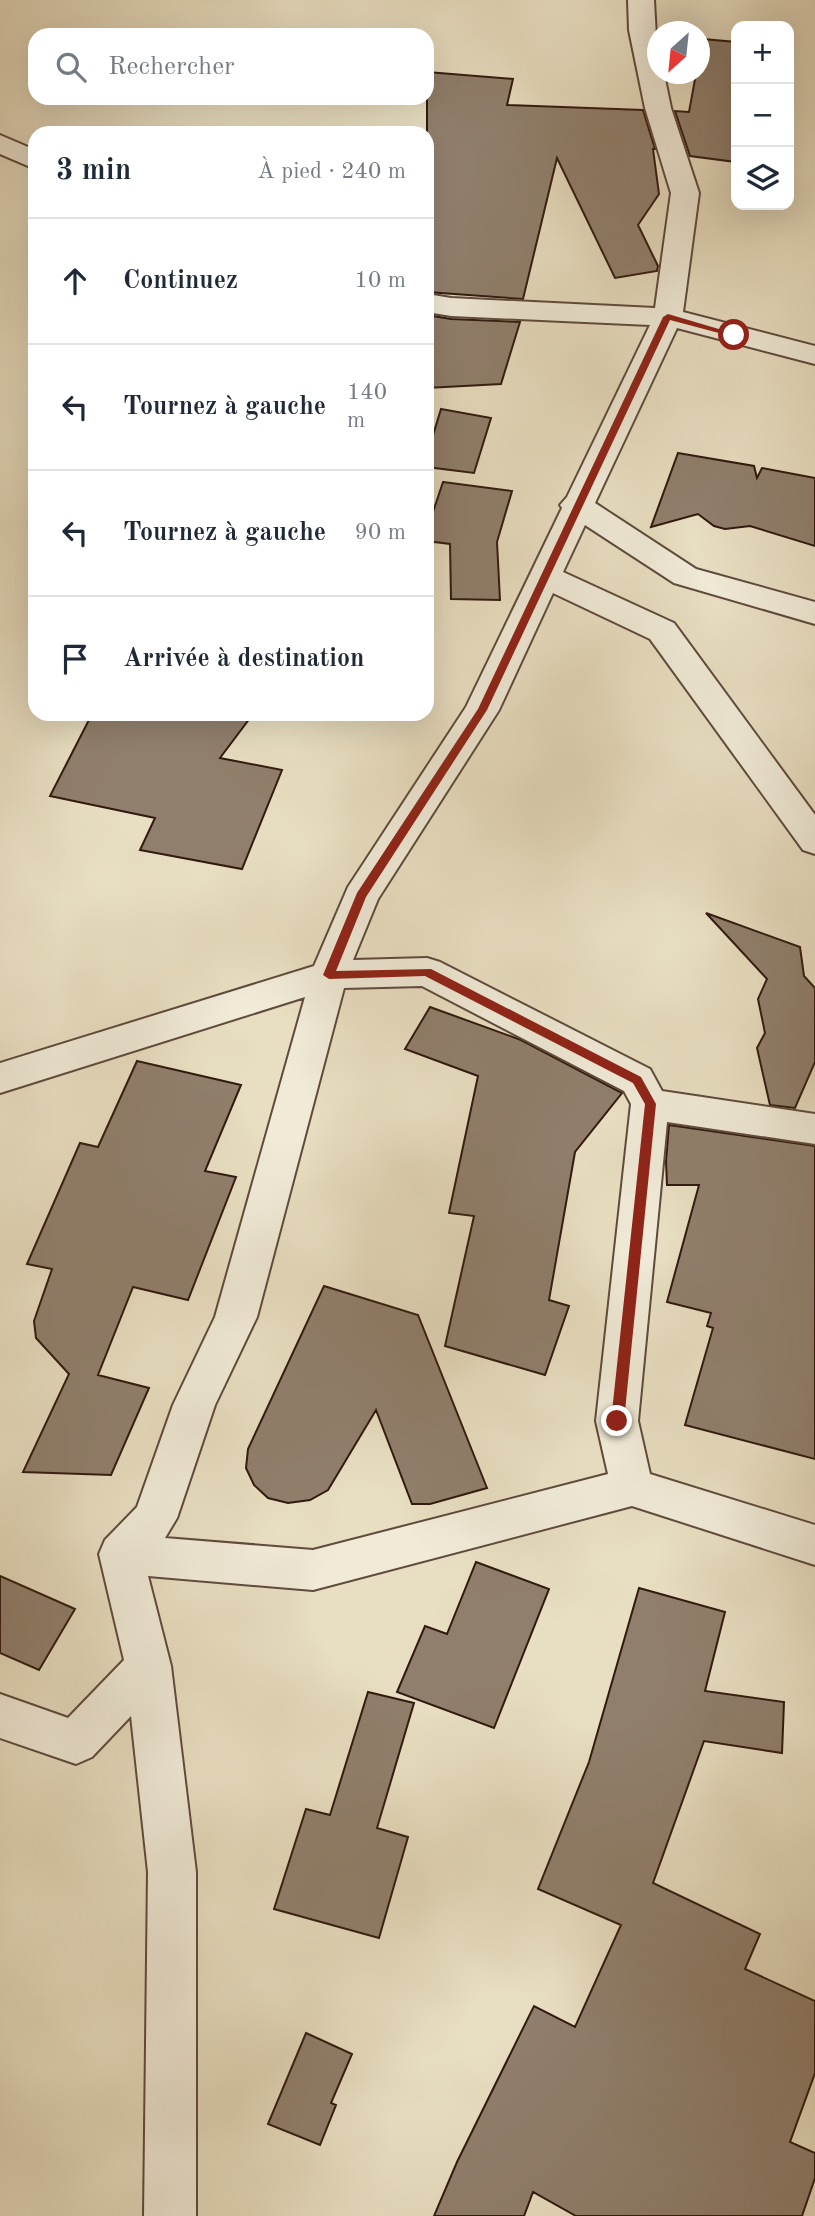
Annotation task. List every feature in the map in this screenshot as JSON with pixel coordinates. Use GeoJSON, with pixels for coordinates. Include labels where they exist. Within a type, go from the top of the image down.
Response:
{"type":"FeatureCollection","features":[{"type":"Feature","properties":{"kind":"street"},"geometry":{"type":"LineString","coordinates":[[121,1553],[156,1518],[194,1405],[236,1317],[329,975],[361,896],[482,710],[546,577],[576,505],[668,317],[685,193],[658,108],[642,30],[641,0]]}},
{"type":"Feature","properties":{"kind":"street"},"geometry":{"type":"LineString","coordinates":[[0,143],[28,157]]}},
{"type":"Feature","properties":{"kind":"street"},"geometry":{"type":"LineString","coordinates":[[434,304],[668,317],[815,355]]}},
{"type":"Feature","properties":{"kind":"street"},"geometry":{"type":"LineString","coordinates":[[576,505],[685,576],[815,613]]}},
{"type":"Feature","properties":{"kind":"street"},"geometry":{"type":"LineString","coordinates":[[546,577],[662,631],[815,841]]}},
{"type":"Feature","properties":{"kind":"street"},"geometry":{"type":"LineString","coordinates":[[0,1078],[329,975],[427,972],[637,1080],[650,1104],[617,1421],[632,1487]]}},
{"type":"Feature","properties":{"kind":"street"},"geometry":{"type":"LineString","coordinates":[[650,1104],[815,1129]]}},
{"type":"Feature","properties":{"kind":"street"},"geometry":{"type":"LineString","coordinates":[[121,1553],[313,1570],[632,1487],[815,1545]]}},
{"type":"Feature","properties":{"kind":"street"},"geometry":{"type":"LineString","coordinates":[[121,1553],[148,1666],[172,1872],[170,2216]]}},
{"type":"Feature","properties":{"kind":"street"},"geometry":{"type":"LineString","coordinates":[[0,1716],[76,1742],[148,1666]]}},
{"type":"Feature","properties":{"kind":"building"},"geometry":{"type":"Polygon","coordinates":[[[710,40],[731,42],[731,161],[690,156],[675,111],[689,112],[694,84],[710,84],[710,40]]]}},
{"type":"Feature","properties":{"kind":"building"},"geometry":{"type":"Polygon","coordinates":[[[434,73],[513,79],[507,105],[643,110],[655,149],[659,194],[638,225],[658,266],[657,271],[615,278],[557,158],[523,299],[434,293],[434,126],[427,126],[427,105],[434,105],[434,73]]]}},
{"type":"Feature","properties":{"kind":"building"},"geometry":{"type":"Polygon","coordinates":[[[434,316],[520,322],[501,384],[434,388],[434,316]]]}},
{"type":"Feature","properties":{"kind":"building"},"geometry":{"type":"Polygon","coordinates":[[[441,409],[491,418],[474,473],[434,468],[434,432],[441,409]]]}},
{"type":"Feature","properties":{"kind":"building"},"geometry":{"type":"Polygon","coordinates":[[[678,453],[754,466],[757,478],[762,468],[815,478],[815,546],[750,526],[725,529],[714,526],[698,514],[651,527],[678,453]]]}},
{"type":"Feature","properties":{"kind":"building"},"geometry":{"type":"Polygon","coordinates":[[[443,482],[512,491],[497,542],[500,600],[451,599],[450,544],[434,542],[434,509],[443,482]]]}},
{"type":"Feature","properties":{"kind":"building"},"geometry":{"type":"Polygon","coordinates":[[[88,721],[248,721],[220,758],[282,770],[242,869],[140,850],[155,818],[50,796],[88,721]]]}},
{"type":"Feature","properties":{"kind":"building"},"geometry":{"type":"Polygon","coordinates":[[[706,913],[800,947],[804,976],[815,988],[815,1062],[795,1108],[770,1105],[757,1048],[765,1033],[758,999],[767,979],[706,913]]]}},
{"type":"Feature","properties":{"kind":"building"},"geometry":{"type":"Polygon","coordinates":[[[430,1007],[521,1040],[622,1093],[575,1152],[549,1300],[569,1306],[545,1375],[445,1346],[474,1216],[449,1213],[478,1076],[405,1049],[430,1007]]]}},
{"type":"Feature","properties":{"kind":"building"},"geometry":{"type":"Polygon","coordinates":[[[137,1061],[241,1085],[205,1171],[236,1177],[188,1300],[133,1287],[98,1375],[149,1388],[111,1475],[23,1472],[69,1374],[36,1338],[34,1321],[52,1269],[27,1264],[80,1143],[98,1147],[137,1061]]]}},
{"type":"Feature","properties":{"kind":"building"},"geometry":{"type":"Polygon","coordinates":[[[669,1125],[815,1146],[815,1459],[685,1425],[713,1328],[707,1326],[711,1313],[667,1302],[699,1185],[667,1185],[669,1125]]]}},
{"type":"Feature","properties":{"kind":"building"},"geometry":{"type":"Polygon","coordinates":[[[324,1286],[418,1315],[487,1488],[430,1504],[412,1504],[376,1410],[328,1490],[310,1500],[288,1503],[268,1498],[254,1485],[246,1468],[248,1449],[324,1286]]]}},
{"type":"Feature","properties":{"kind":"building"},"geometry":{"type":"Polygon","coordinates":[[[476,1562],[549,1589],[494,1728],[397,1692],[425,1626],[447,1634],[476,1562]]]}},
{"type":"Feature","properties":{"kind":"building"},"geometry":{"type":"Polygon","coordinates":[[[0,1576],[75,1609],[39,1670],[0,1653],[0,1576]]]}},
{"type":"Feature","properties":{"kind":"building"},"geometry":{"type":"Polygon","coordinates":[[[639,1588],[725,1612],[705,1691],[784,1702],[782,1753],[704,1741],[653,1883],[760,1934],[745,1969],[815,2001],[815,2073],[790,2142],[815,2153],[815,2178],[802,2216],[576,2216],[533,2192],[524,2216],[434,2216],[457,2162],[534,2006],[575,2027],[621,1925],[538,1889],[589,1762],[639,1588]]]}},
{"type":"Feature","properties":{"kind":"building"},"geometry":{"type":"Polygon","coordinates":[[[368,1692],[414,1703],[377,1828],[408,1837],[379,1938],[274,1909],[306,1809],[330,1815],[368,1692]]]}},
{"type":"Feature","properties":{"kind":"building"},"geometry":{"type":"Polygon","coordinates":[[[306,2033],[352,2054],[331,2103],[336,2105],[320,2145],[268,2124],[306,2033]]]}},
{"type":"Feature","properties":{"kind":"route"},"geometry":{"type":"LineString","coordinates":[[617,1421],[650,1104],[637,1080],[427,972],[329,975],[361,896],[482,710],[546,577],[576,505],[668,317],[734,335]]}}]}
